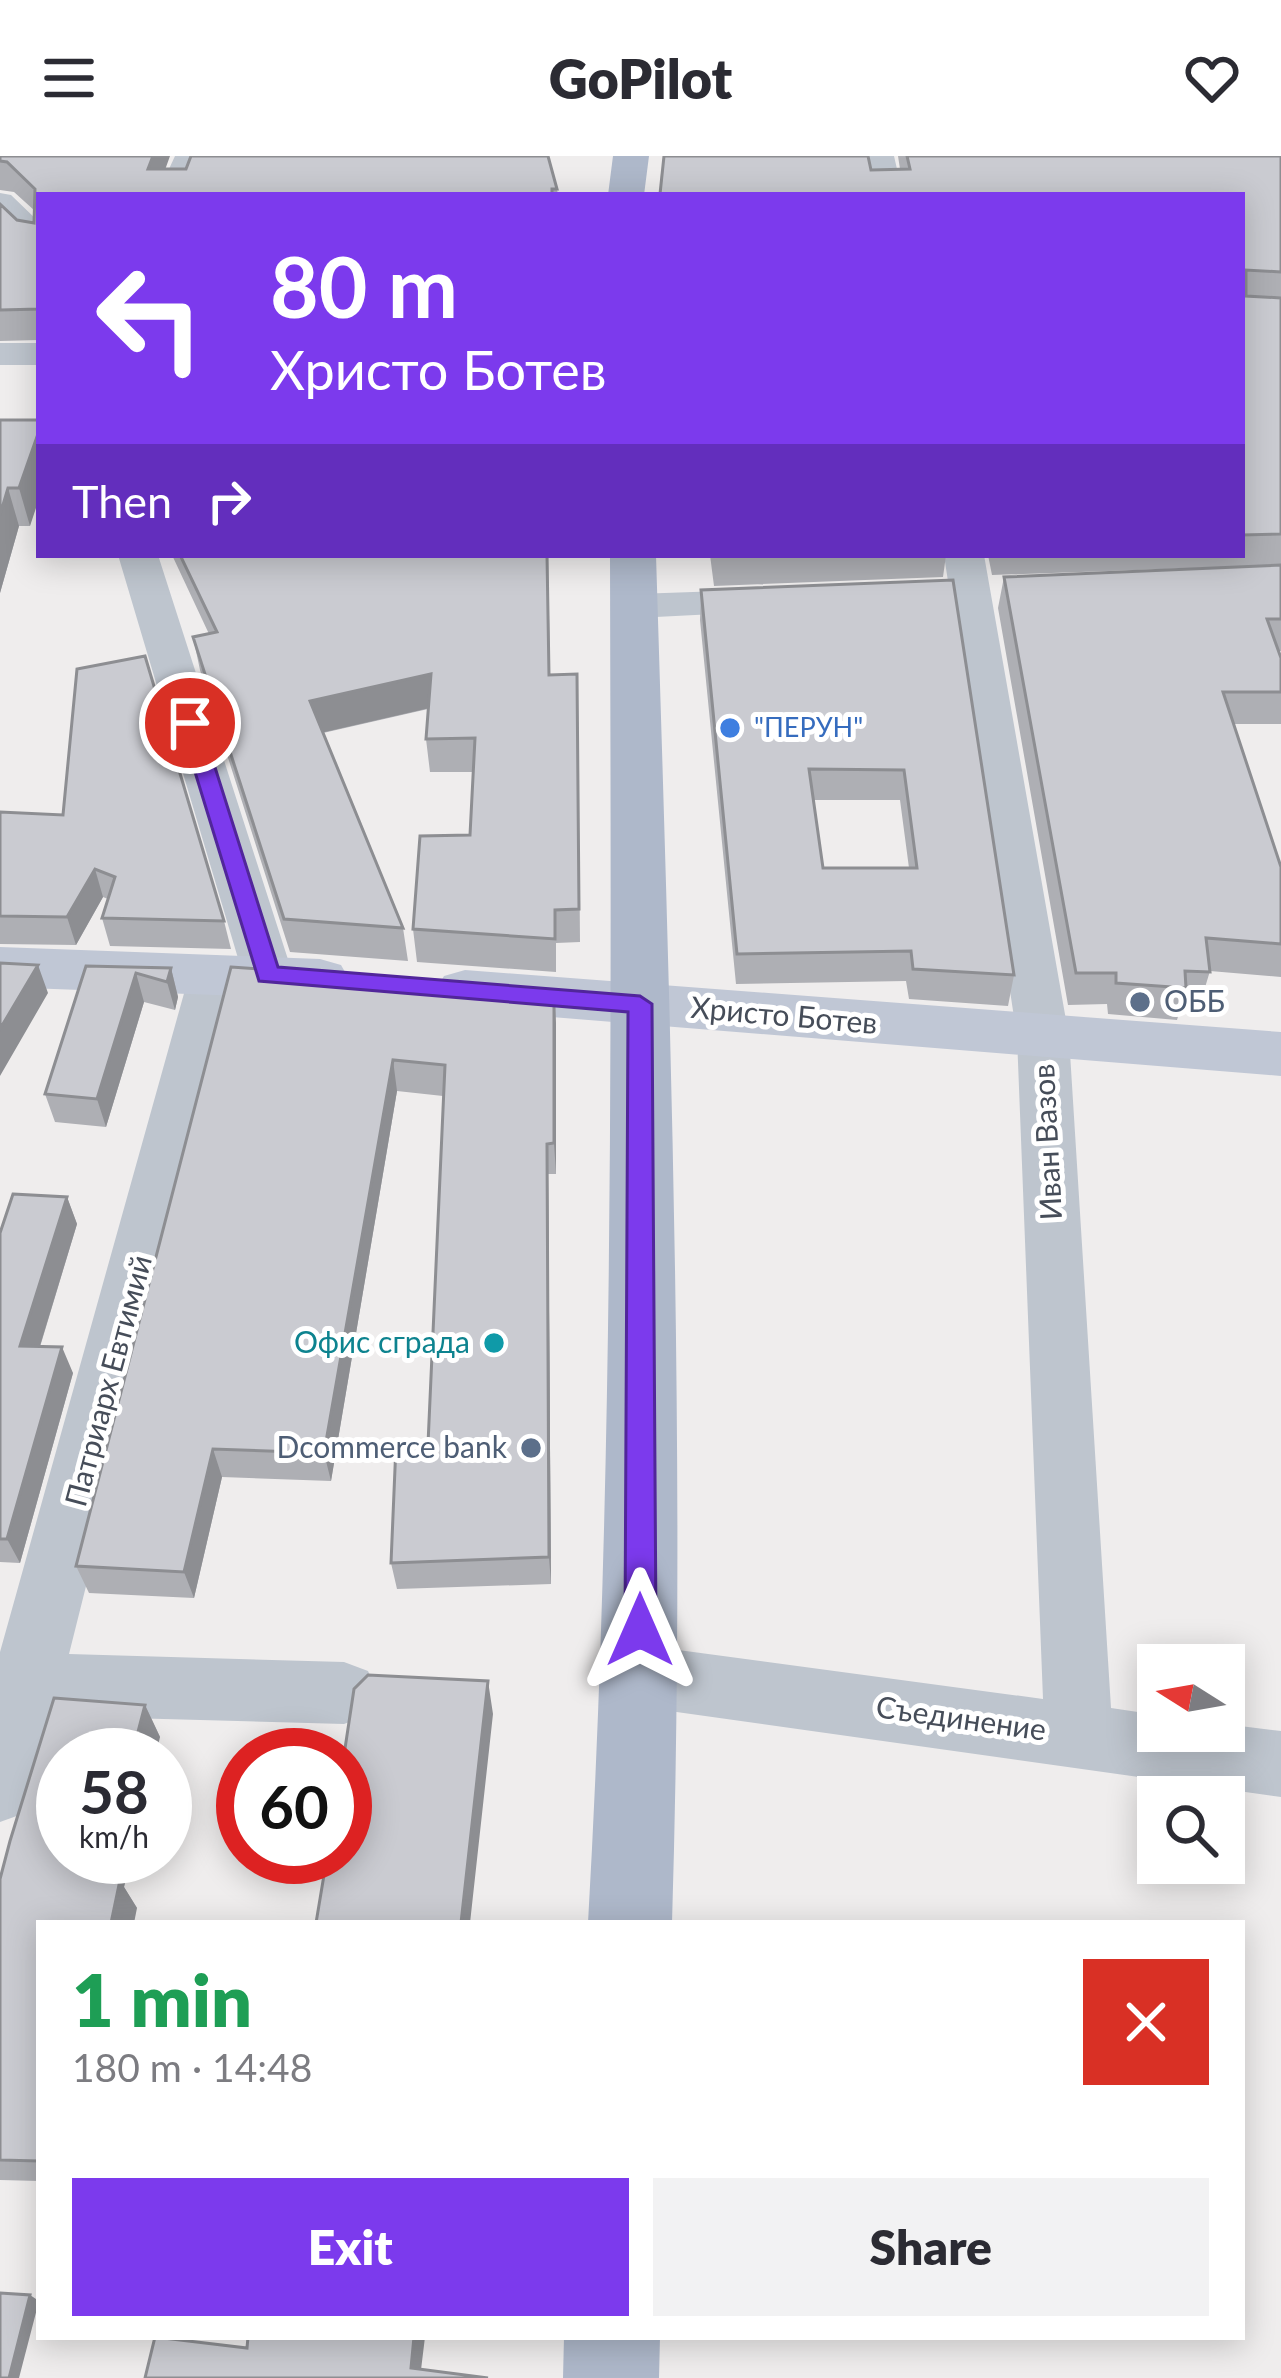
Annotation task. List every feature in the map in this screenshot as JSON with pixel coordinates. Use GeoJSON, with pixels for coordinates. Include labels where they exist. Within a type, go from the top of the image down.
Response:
{"type":"FeatureCollection","features":[{"type":"Feature","properties":{"kind":"main road"},"geometry":{"type":"LineString","coordinates":[[626,192],[631,156]]}},
{"type":"Feature","properties":{"kind":"main road"},"geometry":{"type":"LineString","coordinates":[[630,1920],[640,1676],[640,1004],[634,580]]}},
{"type":"Feature","properties":{"kind":"main road","name":"Христо Ботев"},"geometry":{"type":"LineString","coordinates":[[0,967],[393,984],[1281,1054]]}},
{"type":"Feature","properties":{"kind":"main road"},"geometry":{"type":"LineString","coordinates":[[611,2378],[612,2340]]}},
{"type":"Feature","properties":{"kind":"street"},"geometry":{"type":"LineString","coordinates":[[174,192],[190,156]]}},
{"type":"Feature","properties":{"kind":"street"},"geometry":{"type":"LineString","coordinates":[[879,156],[886,192]]}},
{"type":"Feature","properties":{"kind":"street"},"geometry":{"type":"LineString","coordinates":[[0,202],[36,237]]}},
{"type":"Feature","properties":{"kind":"street"},"geometry":{"type":"LineString","coordinates":[[0,354],[36,354]]}},
{"type":"Feature","properties":{"kind":"street"},"geometry":{"type":"LineString","coordinates":[[139,558],[242,974]]}},
{"type":"Feature","properties":{"kind":"street"},"geometry":{"type":"LineString","coordinates":[[634,580],[816,599]]}},
{"type":"Feature","properties":{"kind":"street","name":"Иван Вазов"},"geometry":{"type":"LineString","coordinates":[[971,584],[1043,1037],[1079,1735]]}},
{"type":"Feature","properties":{"kind":"street","name":"Патриарх Евтимий"},"geometry":{"type":"LineString","coordinates":[[0,1789],[15,1685],[242,974]]}},
{"type":"Feature","properties":{"kind":"street","name":"Съединение"},"geometry":{"type":"LineString","coordinates":[[640,1676],[1281,1764]]}},
{"type":"Feature","properties":{"kind":"street"},"geometry":{"type":"LineString","coordinates":[[15,1685],[344,1693]]}},
{"type":"Feature","properties":{"kind":"building"},"geometry":{"type":"Polygon","coordinates":[[[0,156],[153,156],[148,169],[186,169],[191,156],[548,156],[557,189],[36,192],[36,309],[0,310],[0,204],[17,220],[34,223],[35,189],[0,161],[0,156]]]}},
{"type":"Feature","properties":{"kind":"building"},"geometry":{"type":"Polygon","coordinates":[[[664,156],[868,156],[871,170],[910,169],[907,156],[1281,156],[1281,272],[1246,270],[1246,296],[1281,298],[1281,534],[1245,535],[1245,192],[660,192],[664,156]]]}},
{"type":"Feature","properties":{"kind":"building"},"geometry":{"type":"Polygon","coordinates":[[[0,420],[36,420],[36,440],[19,488],[8,488],[0,515],[0,420]]]}},
{"type":"Feature","properties":{"kind":"building"},"geometry":{"type":"Polygon","coordinates":[[[181,558],[547,558],[549,675],[577,674],[579,909],[555,910],[555,939],[413,929],[420,836],[470,835],[475,738],[426,739],[431,674],[310,701],[403,928],[284,919],[193,637],[217,632],[181,558]]]}},
{"type":"Feature","properties":{"kind":"building"},"geometry":{"type":"Polygon","coordinates":[[[1281,565],[1281,619],[1267,619],[1281,658],[1281,692],[1223,692],[1281,867],[1281,944],[1206,938],[1210,972],[1185,971],[1186,988],[1116,983],[1116,973],[1076,973],[1004,577],[1281,565]]]}},
{"type":"Feature","properties":{"kind":"building"},"geometry":{"type":"Polygon","coordinates":[[[953,580],[1014,975],[913,969],[911,951],[737,954],[701,590],[953,580]],[[809,769],[823,868],[917,868],[904,770],[809,769]]]}},
{"type":"Feature","properties":{"kind":"building"},"geometry":{"type":"Polygon","coordinates":[[[145,656],[224,921],[102,918],[115,877],[95,869],[67,917],[0,916],[0,812],[63,815],[77,669],[145,656]]]}},
{"type":"Feature","properties":{"kind":"building"},"geometry":{"type":"Polygon","coordinates":[[[0,963],[38,965],[0,1029],[0,963]]]}},
{"type":"Feature","properties":{"kind":"building"},"geometry":{"type":"Polygon","coordinates":[[[86,966],[171,968],[167,982],[136,973],[97,1099],[45,1094],[86,966]]]}},
{"type":"Feature","properties":{"kind":"building"},"geometry":{"type":"Polygon","coordinates":[[[231,967],[554,991],[554,1143],[547,1144],[549,1557],[391,1563],[396,1445],[428,1444],[445,1065],[393,1060],[324,1453],[213,1449],[184,1572],[76,1566],[231,967]]]}},
{"type":"Feature","properties":{"kind":"building"},"geometry":{"type":"Polygon","coordinates":[[[13,1194],[67,1197],[20,1346],[62,1347],[7,1539],[0,1539],[0,1233],[13,1194]]]}},
{"type":"Feature","properties":{"kind":"building"},"geometry":{"type":"Polygon","coordinates":[[[368,1675],[488,1681],[461,1920],[316,1920],[322,1884],[372,1884],[372,1728],[348,1728],[354,1689],[368,1675]]]}},
{"type":"Feature","properties":{"kind":"building"},"geometry":{"type":"Polygon","coordinates":[[[54,1698],[145,1705],[139,1728],[45,1728],[54,1698]]]}},
{"type":"Feature","properties":{"kind":"building"},"geometry":{"type":"Polygon","coordinates":[[[36,1756],[36,1884],[119,1884],[112,1920],[36,1920],[36,2161],[0,2160],[0,1879],[36,1756]]]}},
{"type":"Feature","properties":{"kind":"building"},"geometry":{"type":"Polygon","coordinates":[[[0,2293],[30,2295],[9,2378],[0,2378],[0,2293]]]}},
{"type":"Feature","properties":{"kind":"building"},"geometry":{"type":"Polygon","coordinates":[[[154,2340],[247,2348],[248,2340],[414,2340],[411,2368],[488,2378],[145,2378],[154,2340]]]}},
{"type":"Feature","properties":{"kind":"place","name":"\"ПЕРУН\""},"geometry":{"type":"Point","coordinates":[730,728]}},
{"type":"Feature","properties":{"kind":"place","name":"ОББ"},"geometry":{"type":"Point","coordinates":[1140,1002]}},
{"type":"Feature","properties":{"kind":"place","name":"Офис сграда"},"geometry":{"type":"Point","coordinates":[494,1343]}},
{"type":"Feature","properties":{"kind":"place","name":"Dcommerce bank"},"geometry":{"type":"Point","coordinates":[531,1448]}},
{"type":"Feature","properties":{"kind":"route"},"geometry":{"type":"LineString","coordinates":[[190,723],[268,975],[640,1004],[640,1630]]}}]}
